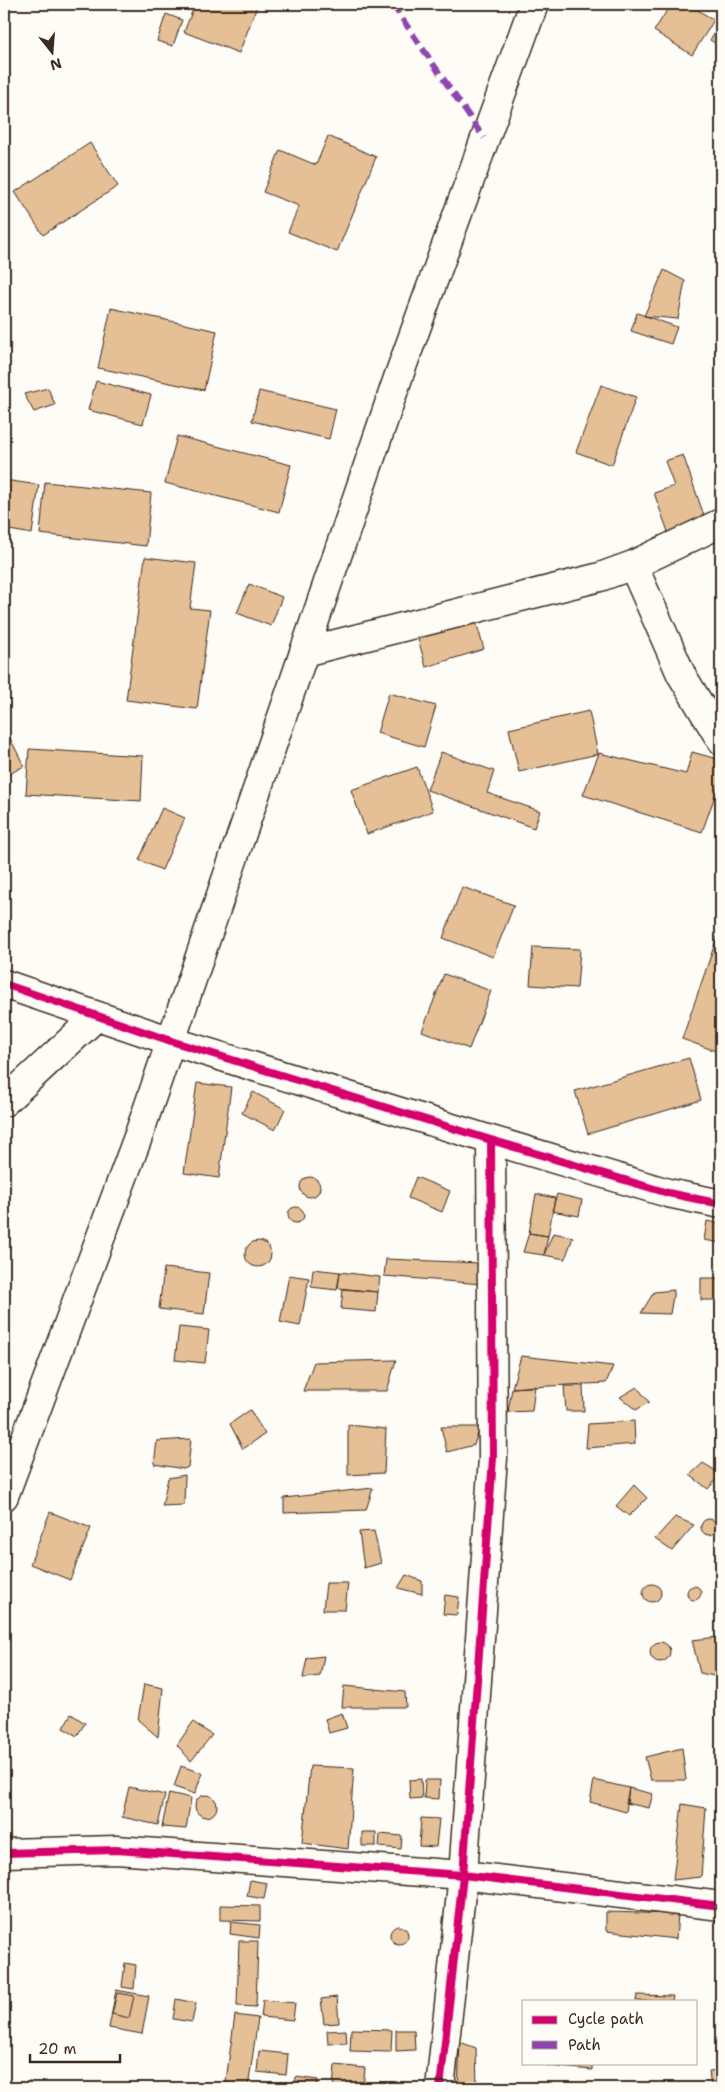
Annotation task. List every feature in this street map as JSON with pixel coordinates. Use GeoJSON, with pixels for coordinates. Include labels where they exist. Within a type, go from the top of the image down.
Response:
{"type":"FeatureCollection","features":[{"type":"Feature","properties":{"kind":"main road"},"geometry":{"type":"LineString","coordinates":[[4,1496],[134,1147],[399,375],[534,4]]}},
{"type":"Feature","properties":{"kind":"main road"},"geometry":{"type":"LineString","coordinates":[[304,652],[600,577],[633,565],[721,523]]}},
{"type":"Feature","properties":{"kind":"main road"},"geometry":{"type":"LineString","coordinates":[[633,565],[681,674],[721,740]]}},
{"type":"Feature","properties":{"kind":"main road"},"geometry":{"type":"LineString","coordinates":[[4,984],[171,1041],[491,1140],[668,1193],[721,1204]]}},
{"type":"Feature","properties":{"kind":"main road"},"geometry":{"type":"LineString","coordinates":[[4,1102],[97,1016]]}},
{"type":"Feature","properties":{"kind":"main road"},"geometry":{"type":"LineString","coordinates":[[440,2088],[463,1875],[493,1458],[491,1140]]}},
{"type":"Feature","properties":{"kind":"main road"},"geometry":{"type":"LineString","coordinates":[[4,1854],[116,1850],[463,1875],[721,1906]]}},
{"type":"Feature","properties":{"kind":"building"},"geometry":{"type":"Polygon","coordinates":[[[195,4],[258,4],[239,53],[184,32],[195,4]]]}},
{"type":"Feature","properties":{"kind":"building"},"geometry":{"type":"Polygon","coordinates":[[[671,4],[688,4],[714,20],[692,55],[654,31],[671,4]]]}},
{"type":"Feature","properties":{"kind":"building"},"geometry":{"type":"Polygon","coordinates":[[[166,14],[182,20],[173,46],[157,41],[166,14]]]}},
{"type":"Feature","properties":{"kind":"building"},"geometry":{"type":"Polygon","coordinates":[[[721,25],[721,47],[710,40],[721,25]]]}},
{"type":"Feature","properties":{"kind":"building"},"geometry":{"type":"Polygon","coordinates":[[[328,136],[376,157],[337,252],[288,232],[299,206],[263,192],[280,150],[316,165],[328,136]]]}},
{"type":"Feature","properties":{"kind":"building"},"geometry":{"type":"Polygon","coordinates":[[[90,143],[118,186],[43,235],[15,192],[90,143]]]}},
{"type":"Feature","properties":{"kind":"building"},"geometry":{"type":"Polygon","coordinates":[[[664,270],[685,281],[678,319],[644,316],[664,270]]]}},
{"type":"Feature","properties":{"kind":"building"},"geometry":{"type":"Polygon","coordinates":[[[111,308],[217,331],[204,390],[98,368],[111,308]]]}},
{"type":"Feature","properties":{"kind":"building"},"geometry":{"type":"Polygon","coordinates":[[[637,313],[677,327],[671,344],[631,331],[637,313]]]}},
{"type":"Feature","properties":{"kind":"building"},"geometry":{"type":"Polygon","coordinates":[[[96,381],[151,395],[143,424],[88,410],[96,381]]]}},
{"type":"Feature","properties":{"kind":"building"},"geometry":{"type":"Polygon","coordinates":[[[601,385],[636,397],[612,465],[576,452],[601,385]]]}},
{"type":"Feature","properties":{"kind":"building"},"geometry":{"type":"Polygon","coordinates":[[[48,388],[55,405],[34,412],[24,394],[48,388]]]}},
{"type":"Feature","properties":{"kind":"building"},"geometry":{"type":"Polygon","coordinates":[[[259,391],[336,409],[329,439],[252,421],[259,391]]]}},
{"type":"Feature","properties":{"kind":"building"},"geometry":{"type":"Polygon","coordinates":[[[177,436],[291,465],[279,512],[165,483],[177,436]]]}},
{"type":"Feature","properties":{"kind":"building"},"geometry":{"type":"Polygon","coordinates":[[[683,455],[708,527],[671,540],[654,493],[674,486],[665,461],[683,455]]]}},
{"type":"Feature","properties":{"kind":"building"},"geometry":{"type":"Polygon","coordinates":[[[4,480],[39,485],[32,534],[4,529],[4,480]]]}},
{"type":"Feature","properties":{"kind":"building"},"geometry":{"type":"Polygon","coordinates":[[[45,482],[151,493],[146,546],[40,534],[45,482]]]}},
{"type":"Feature","properties":{"kind":"building"},"geometry":{"type":"Polygon","coordinates":[[[145,557],[196,563],[190,608],[210,610],[197,709],[126,700],[145,557]]]}},
{"type":"Feature","properties":{"kind":"building"},"geometry":{"type":"Polygon","coordinates":[[[249,584],[282,597],[271,626],[237,613],[249,584]]]}},
{"type":"Feature","properties":{"kind":"building"},"geometry":{"type":"Polygon","coordinates":[[[475,618],[484,649],[426,667],[417,635],[475,618]]]}},
{"type":"Feature","properties":{"kind":"building"},"geometry":{"type":"Polygon","coordinates":[[[389,693],[436,706],[424,747],[377,733],[389,693]]]}},
{"type":"Feature","properties":{"kind":"building"},"geometry":{"type":"Polygon","coordinates":[[[589,711],[598,754],[519,772],[509,729],[589,711]]]}},
{"type":"Feature","properties":{"kind":"building"},"geometry":{"type":"Polygon","coordinates":[[[4,726],[24,766],[4,777],[4,726]]]}},
{"type":"Feature","properties":{"kind":"building"},"geometry":{"type":"Polygon","coordinates":[[[29,749],[143,756],[141,801],[26,794],[29,749]]]}},
{"type":"Feature","properties":{"kind":"building"},"geometry":{"type":"Polygon","coordinates":[[[441,752],[494,771],[487,793],[540,811],[534,828],[427,790],[441,752]]]}},
{"type":"Feature","properties":{"kind":"building"},"geometry":{"type":"Polygon","coordinates":[[[692,752],[721,760],[721,779],[702,832],[583,795],[599,753],[686,774],[692,752]]]}},
{"type":"Feature","properties":{"kind":"building"},"geometry":{"type":"Polygon","coordinates":[[[417,767],[433,811],[367,834],[351,790],[417,767]]]}},
{"type":"Feature","properties":{"kind":"building"},"geometry":{"type":"Polygon","coordinates":[[[162,808],[185,818],[162,870],[139,860],[162,808]]]}},
{"type":"Feature","properties":{"kind":"building"},"geometry":{"type":"Polygon","coordinates":[[[462,887],[514,905],[493,957],[443,938],[462,887]]]}},
{"type":"Feature","properties":{"kind":"building"},"geometry":{"type":"Polygon","coordinates":[[[721,926],[721,1053],[682,1039],[721,926]]]}},
{"type":"Feature","properties":{"kind":"building"},"geometry":{"type":"Polygon","coordinates":[[[533,947],[580,949],[577,988],[530,985],[533,947]]]}},
{"type":"Feature","properties":{"kind":"building"},"geometry":{"type":"Polygon","coordinates":[[[444,974],[491,991],[469,1049],[422,1031],[444,974]]]}},
{"type":"Feature","properties":{"kind":"building"},"geometry":{"type":"Polygon","coordinates":[[[689,1058],[701,1100],[588,1134],[575,1091],[689,1058]]]}},
{"type":"Feature","properties":{"kind":"building"},"geometry":{"type":"Polygon","coordinates":[[[197,1083],[231,1087],[219,1178],[184,1173],[197,1083]]]}},
{"type":"Feature","properties":{"kind":"building"},"geometry":{"type":"Polygon","coordinates":[[[253,1092],[285,1109],[275,1130],[242,1113],[253,1092]]]}},
{"type":"Feature","properties":{"kind":"building"},"geometry":{"type":"Polygon","coordinates":[[[310,1177],[317,1180],[320,1187],[317,1194],[310,1197],[303,1194],[300,1187],[303,1180],[310,1177]]]}},
{"type":"Feature","properties":{"kind":"building"},"geometry":{"type":"Polygon","coordinates":[[[416,1177],[450,1191],[442,1212],[408,1198],[416,1177]]]}},
{"type":"Feature","properties":{"kind":"building"},"geometry":{"type":"Polygon","coordinates":[[[536,1194],[555,1198],[548,1236],[529,1233],[536,1194]]]}},
{"type":"Feature","properties":{"kind":"building"},"geometry":{"type":"Polygon","coordinates":[[[557,1194],[582,1200],[579,1216],[552,1211],[557,1194]]]}},
{"type":"Feature","properties":{"kind":"building"},"geometry":{"type":"Polygon","coordinates":[[[296,1207],[302,1209],[304,1215],[302,1221],[296,1223],[290,1221],[288,1215],[290,1209],[296,1207]]]}},
{"type":"Feature","properties":{"kind":"building"},"geometry":{"type":"Polygon","coordinates":[[[707,1221],[721,1224],[721,1243],[704,1240],[707,1221]]]}},
{"type":"Feature","properties":{"kind":"building"},"geometry":{"type":"Polygon","coordinates":[[[529,1233],[548,1236],[544,1255],[523,1252],[529,1233]]]}},
{"type":"Feature","properties":{"kind":"building"},"geometry":{"type":"Polygon","coordinates":[[[553,1233],[573,1237],[565,1259],[544,1255],[553,1233]]]}},
{"type":"Feature","properties":{"kind":"building"},"geometry":{"type":"Polygon","coordinates":[[[258,1241],[267,1245],[271,1254],[267,1263],[258,1267],[249,1263],[245,1254],[249,1245],[258,1241]]]}},
{"type":"Feature","properties":{"kind":"building"},"geometry":{"type":"Polygon","coordinates":[[[386,1259],[479,1263],[482,1284],[384,1276],[386,1259]]]}},
{"type":"Feature","properties":{"kind":"building"},"geometry":{"type":"Polygon","coordinates":[[[164,1268],[209,1273],[204,1314],[159,1309],[164,1268]]]}},
{"type":"Feature","properties":{"kind":"building"},"geometry":{"type":"Polygon","coordinates":[[[313,1269],[340,1272],[337,1290],[311,1287],[313,1269]]]}},
{"type":"Feature","properties":{"kind":"building"},"geometry":{"type":"Polygon","coordinates":[[[340,1272],[380,1277],[378,1292],[338,1288],[340,1272]]]}},
{"type":"Feature","properties":{"kind":"building"},"geometry":{"type":"Polygon","coordinates":[[[289,1275],[309,1278],[300,1326],[280,1322],[289,1275]]]}},
{"type":"Feature","properties":{"kind":"building"},"geometry":{"type":"Polygon","coordinates":[[[701,1278],[721,1278],[721,1300],[701,1300],[701,1278]]]}},
{"type":"Feature","properties":{"kind":"building"},"geometry":{"type":"Polygon","coordinates":[[[343,1289],[378,1292],[376,1312],[341,1309],[343,1289]]]}},
{"type":"Feature","properties":{"kind":"building"},"geometry":{"type":"Polygon","coordinates":[[[674,1290],[670,1314],[641,1313],[654,1292],[674,1290]]]}},
{"type":"Feature","properties":{"kind":"building"},"geometry":{"type":"Polygon","coordinates":[[[179,1327],[209,1330],[205,1363],[175,1360],[179,1327]]]}},
{"type":"Feature","properties":{"kind":"building"},"geometry":{"type":"Polygon","coordinates":[[[521,1356],[613,1366],[606,1383],[512,1388],[521,1356]]]}},
{"type":"Feature","properties":{"kind":"building"},"geometry":{"type":"Polygon","coordinates":[[[396,1360],[387,1391],[303,1391],[314,1362],[396,1360]]]}},
{"type":"Feature","properties":{"kind":"building"},"geometry":{"type":"Polygon","coordinates":[[[535,1386],[532,1411],[508,1412],[512,1388],[535,1386]]]}},
{"type":"Feature","properties":{"kind":"building"},"geometry":{"type":"Polygon","coordinates":[[[564,1386],[583,1386],[584,1411],[566,1411],[564,1386]]]}},
{"type":"Feature","properties":{"kind":"building"},"geometry":{"type":"Polygon","coordinates":[[[637,1387],[649,1402],[636,1410],[620,1397],[637,1387]]]}},
{"type":"Feature","properties":{"kind":"building"},"geometry":{"type":"Polygon","coordinates":[[[250,1410],[265,1434],[243,1449],[230,1424],[250,1410]]]}},
{"type":"Feature","properties":{"kind":"building"},"geometry":{"type":"Polygon","coordinates":[[[634,1421],[635,1444],[586,1448],[588,1424],[634,1421]]]}},
{"type":"Feature","properties":{"kind":"building"},"geometry":{"type":"Polygon","coordinates":[[[348,1425],[386,1429],[384,1473],[348,1475],[348,1425]]]}},
{"type":"Feature","properties":{"kind":"building"},"geometry":{"type":"Polygon","coordinates":[[[441,1427],[480,1427],[474,1445],[447,1452],[441,1427]]]}},
{"type":"Feature","properties":{"kind":"building"},"geometry":{"type":"Polygon","coordinates":[[[191,1439],[188,1467],[184,1469],[154,1464],[157,1441],[191,1439]]]}},
{"type":"Feature","properties":{"kind":"building"},"geometry":{"type":"Polygon","coordinates":[[[703,1463],[721,1474],[708,1489],[690,1475],[703,1463]]]}},
{"type":"Feature","properties":{"kind":"building"},"geometry":{"type":"Polygon","coordinates":[[[185,1475],[184,1505],[162,1506],[168,1478],[185,1475]]]}},
{"type":"Feature","properties":{"kind":"building"},"geometry":{"type":"Polygon","coordinates":[[[634,1485],[647,1498],[629,1516],[616,1506],[634,1485]]]}},
{"type":"Feature","properties":{"kind":"building"},"geometry":{"type":"Polygon","coordinates":[[[373,1488],[366,1510],[284,1513],[284,1498],[373,1488]]]}},
{"type":"Feature","properties":{"kind":"building"},"geometry":{"type":"Polygon","coordinates":[[[50,1512],[91,1528],[70,1580],[30,1564],[50,1512]]]}},
{"type":"Feature","properties":{"kind":"building"},"geometry":{"type":"Polygon","coordinates":[[[675,1517],[694,1525],[672,1551],[655,1539],[675,1517]]]}},
{"type":"Feature","properties":{"kind":"building"},"geometry":{"type":"Polygon","coordinates":[[[709,1519],[717,1527],[709,1535],[701,1527],[709,1519]]]}},
{"type":"Feature","properties":{"kind":"building"},"geometry":{"type":"Polygon","coordinates":[[[374,1531],[381,1563],[364,1568],[359,1532],[374,1531]]]}},
{"type":"Feature","properties":{"kind":"building"},"geometry":{"type":"Polygon","coordinates":[[[406,1575],[422,1581],[422,1594],[398,1588],[406,1575]]]}},
{"type":"Feature","properties":{"kind":"building"},"geometry":{"type":"Polygon","coordinates":[[[326,1583],[348,1583],[345,1610],[323,1610],[326,1583]]]}},
{"type":"Feature","properties":{"kind":"building"},"geometry":{"type":"Polygon","coordinates":[[[652,1584],[658,1587],[661,1593],[658,1599],[652,1602],[646,1599],[643,1593],[646,1587],[652,1584]]]}},
{"type":"Feature","properties":{"kind":"building"},"geometry":{"type":"Polygon","coordinates":[[[694,1586],[699,1588],[701,1593],[699,1598],[694,1600],[689,1598],[687,1593],[689,1588],[694,1586]]]}},
{"type":"Feature","properties":{"kind":"building"},"geometry":{"type":"Polygon","coordinates":[[[445,1595],[459,1597],[457,1615],[443,1614],[445,1595]]]}},
{"type":"Feature","properties":{"kind":"building"},"geometry":{"type":"Polygon","coordinates":[[[718,1637],[719,1677],[700,1673],[692,1640],[718,1637]]]}},
{"type":"Feature","properties":{"kind":"building"},"geometry":{"type":"Polygon","coordinates":[[[660,1642],[667,1645],[670,1652],[667,1659],[660,1662],[653,1659],[650,1652],[653,1645],[660,1642]]]}},
{"type":"Feature","properties":{"kind":"building"},"geometry":{"type":"Polygon","coordinates":[[[324,1656],[320,1676],[303,1678],[307,1658],[324,1656]]]}},
{"type":"Feature","properties":{"kind":"building"},"geometry":{"type":"Polygon","coordinates":[[[144,1684],[163,1688],[158,1737],[138,1720],[144,1684]]]}},
{"type":"Feature","properties":{"kind":"building"},"geometry":{"type":"Polygon","coordinates":[[[344,1686],[405,1692],[406,1707],[342,1707],[344,1686]]]}},
{"type":"Feature","properties":{"kind":"building"},"geometry":{"type":"Polygon","coordinates":[[[342,1713],[347,1728],[329,1733],[325,1719],[342,1713]]]}},
{"type":"Feature","properties":{"kind":"building"},"geometry":{"type":"Polygon","coordinates":[[[71,1714],[85,1723],[77,1736],[63,1728],[71,1714]]]}},
{"type":"Feature","properties":{"kind":"building"},"geometry":{"type":"Polygon","coordinates":[[[193,1722],[212,1735],[191,1761],[177,1745],[193,1722]]]}},
{"type":"Feature","properties":{"kind":"building"},"geometry":{"type":"Polygon","coordinates":[[[682,1748],[686,1780],[651,1780],[645,1757],[682,1748]]]}},
{"type":"Feature","properties":{"kind":"building"},"geometry":{"type":"Polygon","coordinates":[[[721,1749],[721,1766],[714,1765],[721,1749]]]}},
{"type":"Feature","properties":{"kind":"building"},"geometry":{"type":"Polygon","coordinates":[[[181,1766],[202,1773],[195,1794],[174,1787],[181,1766]]]}},
{"type":"Feature","properties":{"kind":"building"},"geometry":{"type":"Polygon","coordinates":[[[310,1766],[354,1768],[348,1849],[302,1843],[310,1766]]]}},
{"type":"Feature","properties":{"kind":"building"},"geometry":{"type":"Polygon","coordinates":[[[421,1779],[422,1798],[410,1799],[409,1780],[421,1779]]]}},
{"type":"Feature","properties":{"kind":"building"},"geometry":{"type":"Polygon","coordinates":[[[425,1780],[440,1780],[439,1799],[424,1798],[425,1780]]]}},
{"type":"Feature","properties":{"kind":"building"},"geometry":{"type":"Polygon","coordinates":[[[594,1780],[629,1788],[626,1812],[590,1802],[594,1780]]]}},
{"type":"Feature","properties":{"kind":"building"},"geometry":{"type":"Polygon","coordinates":[[[129,1787],[165,1795],[158,1825],[122,1817],[129,1787]]]}},
{"type":"Feature","properties":{"kind":"building"},"geometry":{"type":"Polygon","coordinates":[[[629,1788],[653,1794],[649,1808],[626,1803],[629,1788]]]}},
{"type":"Feature","properties":{"kind":"building"},"geometry":{"type":"Polygon","coordinates":[[[169,1793],[191,1798],[186,1829],[162,1827],[169,1793]]]}},
{"type":"Feature","properties":{"kind":"building"},"geometry":{"type":"Polygon","coordinates":[[[202,1795],[210,1795],[217,1802],[217,1810],[210,1817],[202,1817],[195,1810],[195,1802],[202,1795]]]}},
{"type":"Feature","properties":{"kind":"building"},"geometry":{"type":"Polygon","coordinates":[[[682,1804],[706,1808],[701,1877],[673,1880],[682,1804]]]}},
{"type":"Feature","properties":{"kind":"building"},"geometry":{"type":"Polygon","coordinates":[[[421,1818],[439,1819],[436,1847],[419,1846],[421,1818]]]}},
{"type":"Feature","properties":{"kind":"building"},"geometry":{"type":"Polygon","coordinates":[[[362,1832],[376,1832],[376,1846],[362,1846],[362,1832]]]}},
{"type":"Feature","properties":{"kind":"building"},"geometry":{"type":"Polygon","coordinates":[[[380,1834],[402,1836],[401,1849],[379,1847],[380,1834]]]}},
{"type":"Feature","properties":{"kind":"building"},"geometry":{"type":"Polygon","coordinates":[[[250,1880],[267,1883],[264,1899],[247,1896],[250,1880]]]}},
{"type":"Feature","properties":{"kind":"building"},"geometry":{"type":"Polygon","coordinates":[[[220,1905],[260,1906],[260,1921],[220,1920],[220,1905]]]}},
{"type":"Feature","properties":{"kind":"building"},"geometry":{"type":"Polygon","coordinates":[[[606,1912],[678,1914],[676,1939],[606,1931],[606,1912]]]}},
{"type":"Feature","properties":{"kind":"building"},"geometry":{"type":"Polygon","coordinates":[[[231,1922],[260,1925],[259,1938],[230,1934],[231,1922]]]}},
{"type":"Feature","properties":{"kind":"building"},"geometry":{"type":"Polygon","coordinates":[[[399,1926],[405,1929],[408,1935],[405,1941],[399,1944],[393,1941],[390,1935],[393,1929],[399,1926]]]}},
{"type":"Feature","properties":{"kind":"building"},"geometry":{"type":"Polygon","coordinates":[[[239,1941],[258,1941],[256,2007],[237,2006],[239,1941]]]}},
{"type":"Feature","properties":{"kind":"building"},"geometry":{"type":"Polygon","coordinates":[[[125,1963],[136,1965],[134,1989],[122,1987],[125,1963]]]}},
{"type":"Feature","properties":{"kind":"building"},"geometry":{"type":"Polygon","coordinates":[[[116,1990],[149,1996],[142,2034],[109,2028],[116,1990]]]}},
{"type":"Feature","properties":{"kind":"building"},"geometry":{"type":"Polygon","coordinates":[[[117,1993],[134,1996],[129,2018],[112,2014],[117,1993]]]}},
{"type":"Feature","properties":{"kind":"building"},"geometry":{"type":"Polygon","coordinates":[[[637,1995],[673,1996],[672,2000],[636,2000],[637,1995]]]}},
{"type":"Feature","properties":{"kind":"building"},"geometry":{"type":"Polygon","coordinates":[[[337,1997],[339,2023],[324,2024],[321,1999],[337,1997]]]}},
{"type":"Feature","properties":{"kind":"building"},"geometry":{"type":"Polygon","coordinates":[[[176,1999],[196,2003],[192,2022],[173,2019],[176,1999]]]}},
{"type":"Feature","properties":{"kind":"building"},"geometry":{"type":"Polygon","coordinates":[[[263,2000],[295,2003],[293,2020],[261,2017],[263,2000]]]}},
{"type":"Feature","properties":{"kind":"building"},"geometry":{"type":"Polygon","coordinates":[[[235,2015],[258,2018],[248,2088],[225,2088],[235,2015]]]}},
{"type":"Feature","properties":{"kind":"building"},"geometry":{"type":"Polygon","coordinates":[[[351,2029],[392,2030],[391,2052],[350,2051],[351,2029]]]}},
{"type":"Feature","properties":{"kind":"building"},"geometry":{"type":"Polygon","coordinates":[[[346,2030],[347,2043],[328,2044],[327,2031],[346,2030]]]}},
{"type":"Feature","properties":{"kind":"building"},"geometry":{"type":"Polygon","coordinates":[[[396,2030],[414,2030],[415,2050],[396,2051],[396,2030]]]}},
{"type":"Feature","properties":{"kind":"building"},"geometry":{"type":"Polygon","coordinates":[[[460,2042],[476,2048],[477,2088],[458,2088],[460,2042]]]}},
{"type":"Feature","properties":{"kind":"building"},"geometry":{"type":"Polygon","coordinates":[[[259,2051],[288,2054],[286,2075],[257,2072],[259,2051]]]}},
{"type":"Feature","properties":{"kind":"building"},"geometry":{"type":"Polygon","coordinates":[[[548,2064],[592,2064],[592,2070],[548,2066],[548,2064]]]}},
{"type":"Feature","properties":{"kind":"building"},"geometry":{"type":"Polygon","coordinates":[[[335,2065],[365,2068],[363,2088],[333,2088],[335,2065]]]}},
{"type":"Feature","properties":{"kind":"building"},"geometry":{"type":"Polygon","coordinates":[[[721,2070],[721,2088],[711,2088],[709,2071],[721,2070]]]}},
{"type":"Feature","properties":{"kind":"building"},"geometry":{"type":"Polygon","coordinates":[[[296,2077],[318,2080],[317,2088],[295,2088],[296,2077]]]}},
{"type":"Feature","properties":{"kind":"marked path"},"geometry":{"type":"LineString","coordinates":[[392,4],[484,138]]}},
{"type":"Feature","properties":{"kind":"cycle path"},"geometry":{"type":"LineString","coordinates":[[4,984],[171,1041],[491,1140],[668,1193],[721,1204]]}},
{"type":"Feature","properties":{"kind":"cycle path"},"geometry":{"type":"LineString","coordinates":[[440,2088],[463,1875],[493,1458],[491,1140]]}},
{"type":"Feature","properties":{"kind":"cycle path"},"geometry":{"type":"LineString","coordinates":[[4,1853],[116,1850],[463,1875],[721,1906]]}}]}
